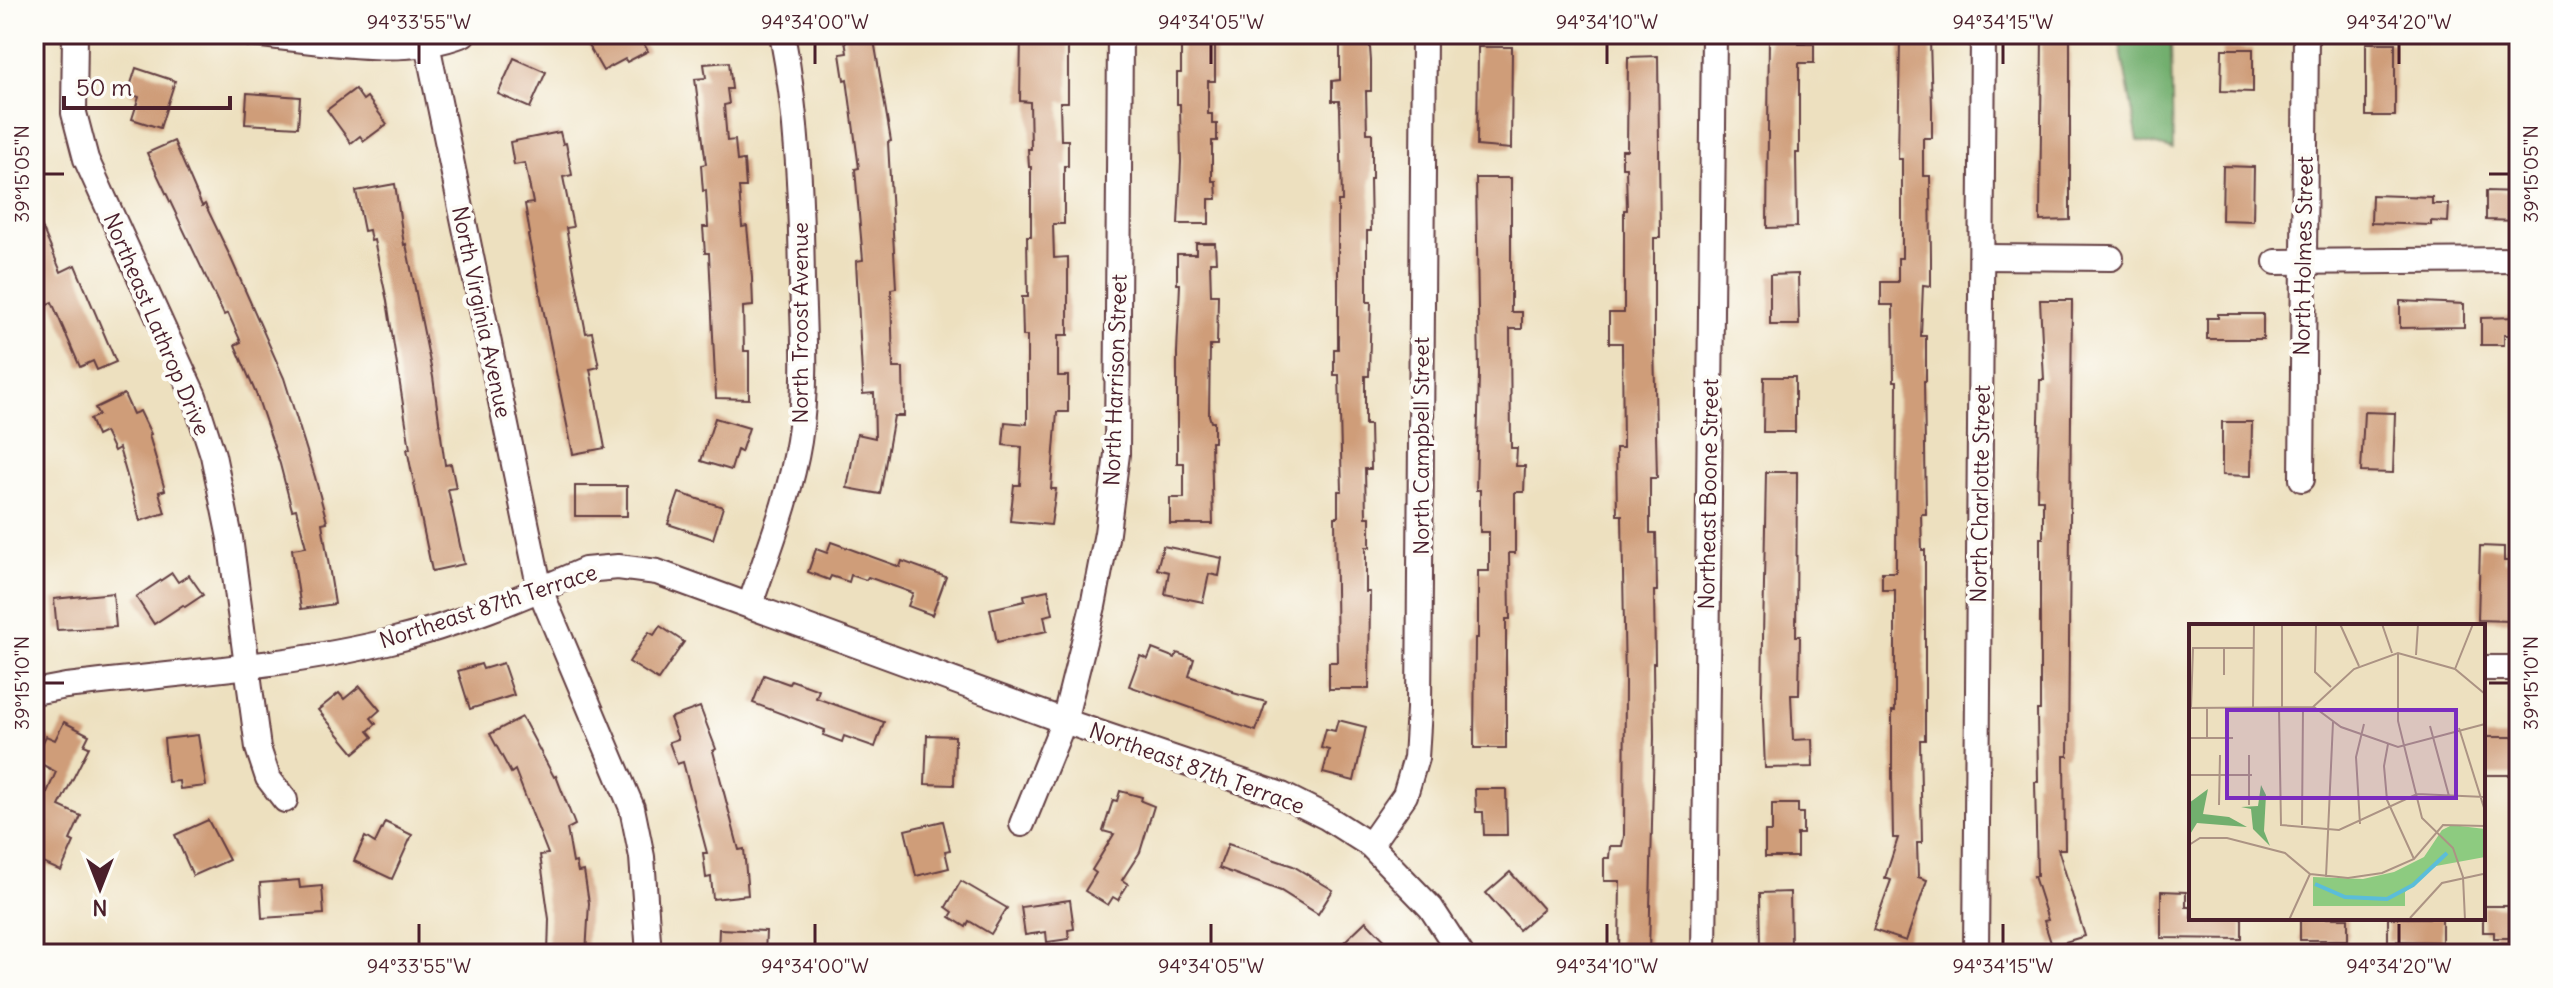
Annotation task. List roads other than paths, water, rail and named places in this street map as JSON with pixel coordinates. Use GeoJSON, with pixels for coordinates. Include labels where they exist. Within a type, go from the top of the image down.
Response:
{"type":"FeatureCollection","features":[{"type":"Feature","properties":{"kind":"street","name":"Northeast Lathrop Drive"},"geometry":{"type":"LineString","coordinates":[[75,34],[74,113],[86,159],[194,396],[213,455],[230,538],[258,748],[268,778],[285,800]]}},
{"type":"Feature","properties":{"kind":"street"},"geometry":{"type":"LineString","coordinates":[[251,34],[376,46],[463,34]]}},
{"type":"Feature","properties":{"kind":"street","name":"North Troost Avenue"},"geometry":{"type":"LineString","coordinates":[[750,605],[789,487],[799,441],[802,398],[801,207],[782,34]]}},
{"type":"Feature","properties":{"kind":"street","name":"North Harrison Street"},"geometry":{"type":"LineString","coordinates":[[1064,721],[1093,606],[1107,533],[1117,454],[1120,34]]}},
{"type":"Feature","properties":{"kind":"street","name":"North Campbell Street"},"geometry":{"type":"LineString","coordinates":[[1370,845],[1405,795],[1416,758],[1424,34]]}},
{"type":"Feature","properties":{"kind":"street","name":"Northeast Boone Street"},"geometry":{"type":"LineString","coordinates":[[1704,954],[1714,34]]}},
{"type":"Feature","properties":{"kind":"street","name":"North Charlotte Street"},"geometry":{"type":"LineString","coordinates":[[1976,954],[1983,34]]}},
{"type":"Feature","properties":{"kind":"street","name":"North Holmes Street"},"geometry":{"type":"LineString","coordinates":[[2302,479],[2306,34]]}},
{"type":"Feature","properties":{"kind":"street","name":"North Virginia Avenue"},"geometry":{"type":"LineString","coordinates":[[426,40],[540,590]]}},
{"type":"Feature","properties":{"kind":"street"},"geometry":{"type":"LineString","coordinates":[[1982,257],[2111,258]]}},
{"type":"Feature","properties":{"kind":"street"},"geometry":{"type":"LineString","coordinates":[[2276,262],[2519,260]]}},
{"type":"Feature","properties":{"kind":"street","name":"Northeast 87th Terrace"},"geometry":{"type":"LineString","coordinates":[[34,692],[323,656],[394,640],[540,590],[585,570],[618,567],[657,572],[1064,721],[1282,795],[1326,817],[1370,845],[1431,908],[1461,954]]}},
{"type":"Feature","properties":{"kind":"street"},"geometry":{"type":"LineString","coordinates":[[540,590],[632,808],[642,857],[649,954]]}},
{"type":"Feature","properties":{"kind":"street"},"geometry":{"type":"LineString","coordinates":[[2485,668],[2519,668]]}},
{"type":"Feature","properties":{"kind":"street","name":"Northeast 87th Terrace"},"geometry":{"type":"LineString","coordinates":[[1022,824],[1064,721]]}}]}
